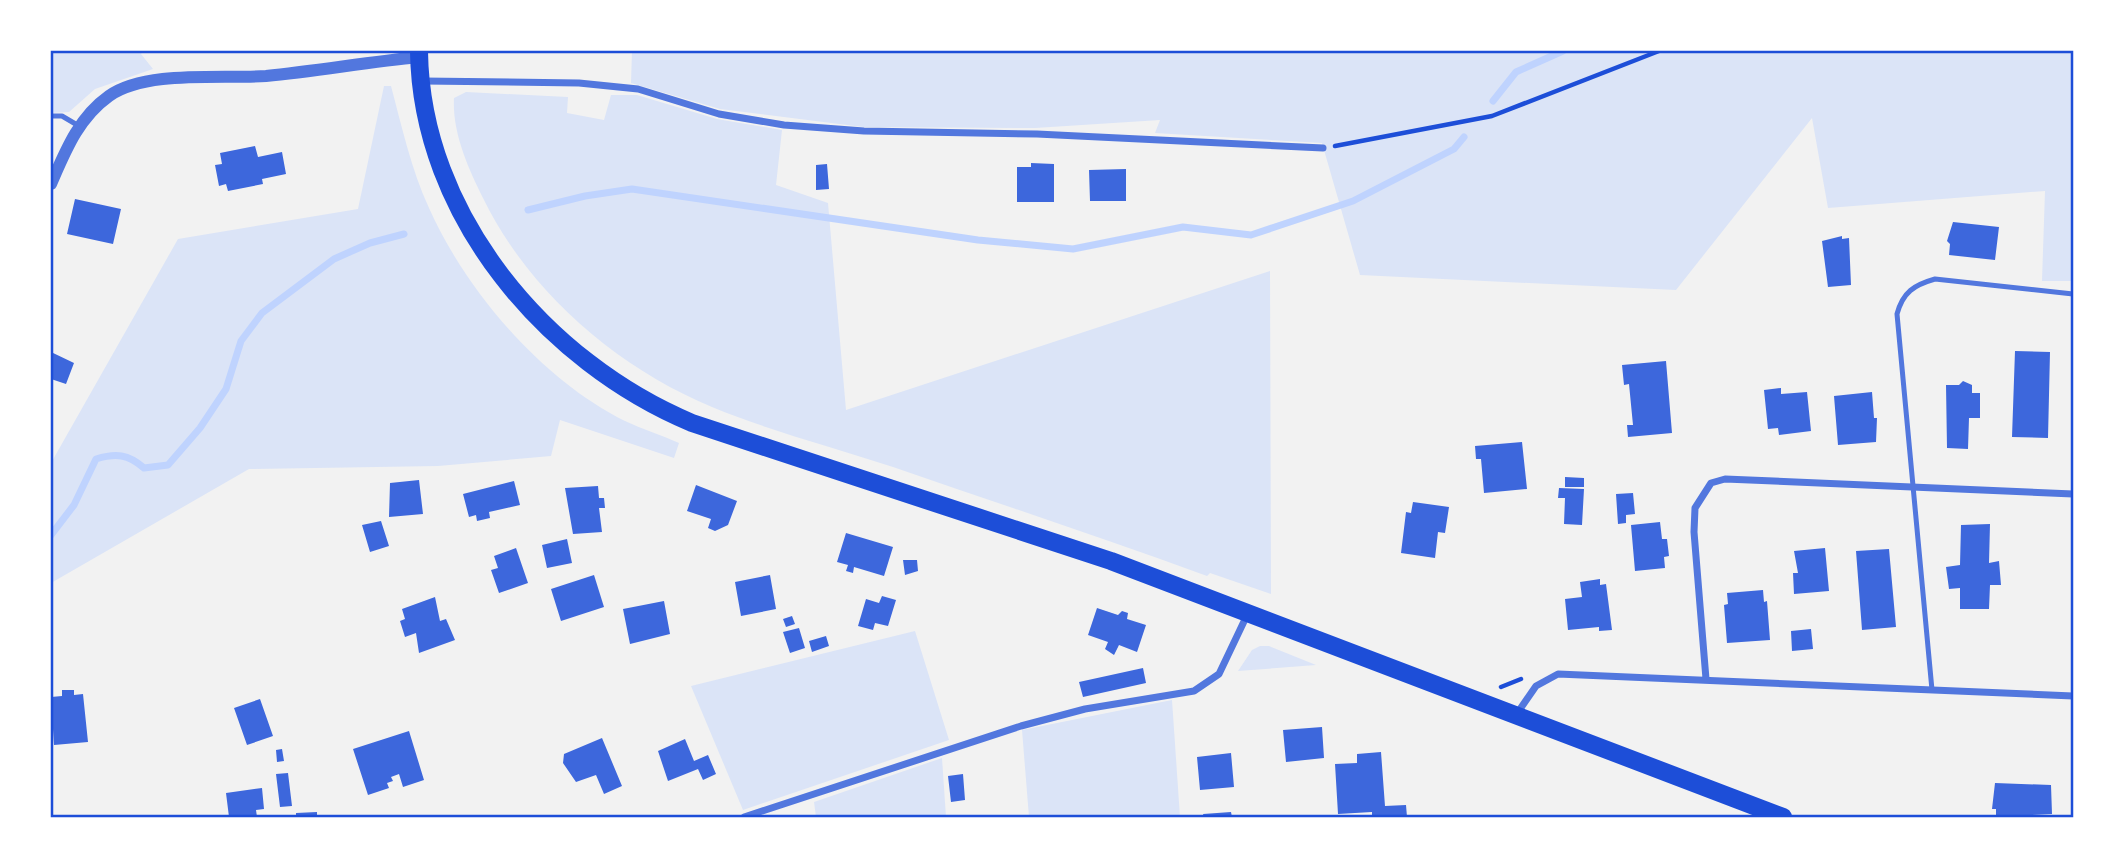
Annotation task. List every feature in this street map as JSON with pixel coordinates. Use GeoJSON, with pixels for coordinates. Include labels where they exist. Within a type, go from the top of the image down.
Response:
{"type":"FeatureCollection","features":[{"type":"Feature","properties":{"kind":"main road"},"geometry":{"type":"LineString","coordinates":[[419,54],[434,139],[449,183],[483,250],[531,313],[601,374],[637,397],[692,423],[1111,561],[1783,817]]}},
{"type":"Feature","properties":{"kind":"street"},"geometry":{"type":"LineString","coordinates":[[51,184],[79,126],[110,95],[140,83],[266,76],[419,54]]}},
{"type":"Feature","properties":{"kind":"street"},"geometry":{"type":"LineString","coordinates":[[422,81],[566,83],[638,89],[719,114],[783,125],[864,131],[1037,134],[1323,148]]}},
{"type":"Feature","properties":{"kind":"street"},"geometry":{"type":"LineString","coordinates":[[1706,679],[1694,532],[1695,508],[1711,484],[1726,480],[2073,494]]}},
{"type":"Feature","properties":{"kind":"street"},"geometry":{"type":"LineString","coordinates":[[744,817],[1021,726],[1097,707],[1194,691],[1219,674],[1249,612]]}},
{"type":"Feature","properties":{"kind":"street"},"geometry":{"type":"LineString","coordinates":[[1515,717],[1536,686],[1558,674],[2073,696]]}},
{"type":"Feature","properties":{"kind":"lane"},"geometry":{"type":"LineString","coordinates":[[51,116],[62,116],[79,126]]}},
{"type":"Feature","properties":{"kind":"lane"},"geometry":{"type":"LineString","coordinates":[[1932,691],[1897,314],[1908,291],[1918,284],[1935,279],[2073,294]]}},
{"type":"Feature","properties":{"kind":"path"},"geometry":{"type":"LineString","coordinates":[[1323,148],[1492,116],[1659,51]]}},
{"type":"Feature","properties":{"kind":"path"},"geometry":{"type":"LineString","coordinates":[[1491,685],[1508,687],[1530,671]]}},
{"type":"Feature","properties":{"kind":"shaded area"},"geometry":{"type":"Polygon","coordinates":[[[51,51],[143,51],[141,54],[153,69],[95,89],[69,112],[51,113],[51,51]]]}},
{"type":"Feature","properties":{"kind":"shaded area"},"geometry":{"type":"Polygon","coordinates":[[[632,51],[2073,51],[2073,281],[2042,281],[2045,191],[1828,208],[1812,118],[1676,290],[1360,275],[1322,143],[1155,133],[1160,120],[1035,128],[863,127],[720,109],[631,83],[632,51]]]}},
{"type":"Feature","properties":{"kind":"shaded area"},"geometry":{"type":"Polygon","coordinates":[[[384,86],[391,86],[412,163],[429,208],[464,271],[485,301],[536,357],[565,382],[625,421],[679,443],[674,458],[560,420],[551,456],[438,466],[249,469],[51,583],[51,463],[178,239],[358,209],[384,86]]]}},
{"type":"Feature","properties":{"kind":"shaded area"},"geometry":{"type":"Polygon","coordinates":[[[466,92],[568,97],[567,113],[604,120],[611,95],[637,95],[717,119],[782,130],[776,185],[828,203],[846,410],[1270,271],[1271,594],[1210,573],[1207,576],[893,467],[756,424],[712,407],[642,371],[609,348],[550,295],[502,232],[483,198],[458,137],[454,98],[466,92]]]}},
{"type":"Feature","properties":{"kind":"shaded area"},"geometry":{"type":"Polygon","coordinates":[[[915,631],[949,740],[743,810],[691,686],[915,631]]]}},
{"type":"Feature","properties":{"kind":"shaded area"},"geometry":{"type":"Polygon","coordinates":[[[1269,646],[1316,665],[1238,671],[1252,650],[1269,646]]]}},
{"type":"Feature","properties":{"kind":"shaded area"},"geometry":{"type":"Polygon","coordinates":[[[1172,700],[1180,817],[1029,817],[1022,730],[1172,700]]]}},
{"type":"Feature","properties":{"kind":"shaded area"},"geometry":{"type":"Polygon","coordinates":[[[942,758],[946,817],[816,817],[814,802],[942,758]]]}},
{"type":"Feature","properties":{"kind":"building"},"geometry":{"type":"Polygon","coordinates":[[[255,146],[258,157],[282,152],[286,174],[262,179],[263,184],[228,191],[226,184],[219,186],[215,165],[222,164],[220,153],[255,146]]]}},
{"type":"Feature","properties":{"kind":"building"},"geometry":{"type":"Polygon","coordinates":[[[1031,163],[1054,164],[1054,202],[1017,202],[1017,167],[1031,167],[1031,163]]]}},
{"type":"Feature","properties":{"kind":"building"},"geometry":{"type":"Polygon","coordinates":[[[827,164],[829,189],[816,190],[816,165],[827,164]]]}},
{"type":"Feature","properties":{"kind":"building"},"geometry":{"type":"Polygon","coordinates":[[[1126,169],[1126,201],[1090,201],[1089,170],[1126,169]]]}},
{"type":"Feature","properties":{"kind":"building"},"geometry":{"type":"Polygon","coordinates":[[[75,199],[121,209],[113,244],[67,234],[75,199]]]}},
{"type":"Feature","properties":{"kind":"building"},"geometry":{"type":"Polygon","coordinates":[[[1953,222],[1999,227],[1995,260],[1949,255],[1950,244],[1947,241],[1953,222]]]}},
{"type":"Feature","properties":{"kind":"building"},"geometry":{"type":"Polygon","coordinates":[[[1842,236],[1842,239],[1849,238],[1851,285],[1828,287],[1822,241],[1842,236]]]}},
{"type":"Feature","properties":{"kind":"building"},"geometry":{"type":"Polygon","coordinates":[[[2015,351],[2050,352],[2048,438],[2012,437],[2015,351]]]}},
{"type":"Feature","properties":{"kind":"building"},"geometry":{"type":"Polygon","coordinates":[[[51,352],[74,363],[66,384],[51,379],[51,352]]]}},
{"type":"Feature","properties":{"kind":"building"},"geometry":{"type":"Polygon","coordinates":[[[1666,361],[1672,433],[1628,437],[1627,425],[1633,425],[1629,384],[1624,385],[1622,365],[1666,361]]]}},
{"type":"Feature","properties":{"kind":"building"},"geometry":{"type":"Polygon","coordinates":[[[1963,381],[1972,385],[1972,393],[1980,393],[1980,418],[1969,418],[1968,449],[1947,448],[1946,385],[1959,385],[1963,381]]]}},
{"type":"Feature","properties":{"kind":"building"},"geometry":{"type":"Polygon","coordinates":[[[1781,388],[1781,394],[1807,392],[1811,431],[1779,435],[1778,428],[1768,429],[1764,390],[1781,388]]]}},
{"type":"Feature","properties":{"kind":"building"},"geometry":{"type":"Polygon","coordinates":[[[1872,392],[1874,418],[1877,418],[1876,442],[1838,445],[1834,396],[1872,392]]]}},
{"type":"Feature","properties":{"kind":"building"},"geometry":{"type":"Polygon","coordinates":[[[1522,442],[1527,489],[1484,493],[1481,459],[1476,459],[1475,446],[1522,442]]]}},
{"type":"Feature","properties":{"kind":"building"},"geometry":{"type":"Polygon","coordinates":[[[1565,477],[1584,478],[1584,487],[1565,487],[1565,477]]]}},
{"type":"Feature","properties":{"kind":"building"},"geometry":{"type":"Polygon","coordinates":[[[419,480],[423,514],[389,517],[390,483],[419,480]]]}},
{"type":"Feature","properties":{"kind":"building"},"geometry":{"type":"Polygon","coordinates":[[[514,481],[520,505],[489,512],[490,518],[477,521],[476,515],[469,517],[463,494],[514,481]]]}},
{"type":"Feature","properties":{"kind":"building"},"geometry":{"type":"Polygon","coordinates":[[[696,485],[737,501],[728,525],[715,531],[708,528],[711,519],[687,511],[696,485]]]}},
{"type":"Feature","properties":{"kind":"building"},"geometry":{"type":"Polygon","coordinates":[[[598,486],[599,498],[604,498],[605,508],[599,508],[602,532],[573,534],[565,488],[598,486]]]}},
{"type":"Feature","properties":{"kind":"building"},"geometry":{"type":"Polygon","coordinates":[[[1559,488],[1584,489],[1582,525],[1564,524],[1565,498],[1558,498],[1559,488]]]}},
{"type":"Feature","properties":{"kind":"building"},"geometry":{"type":"Polygon","coordinates":[[[1633,493],[1635,514],[1626,515],[1626,523],[1618,524],[1616,494],[1633,493]]]}},
{"type":"Feature","properties":{"kind":"building"},"geometry":{"type":"Polygon","coordinates":[[[1413,502],[1449,507],[1445,533],[1438,532],[1435,558],[1401,553],[1406,512],[1411,513],[1413,502]]]}},
{"type":"Feature","properties":{"kind":"building"},"geometry":{"type":"Polygon","coordinates":[[[381,521],[389,546],[370,552],[362,525],[381,521]]]}},
{"type":"Feature","properties":{"kind":"building"},"geometry":{"type":"Polygon","coordinates":[[[1660,522],[1662,539],[1667,539],[1669,556],[1664,557],[1665,568],[1635,571],[1631,525],[1660,522]]]}},
{"type":"Feature","properties":{"kind":"building"},"geometry":{"type":"Polygon","coordinates":[[[1990,524],[1989,563],[1999,561],[2001,585],[1990,585],[1989,609],[1960,609],[1960,588],[1949,589],[1946,567],[1960,565],[1961,525],[1990,524]]]}},
{"type":"Feature","properties":{"kind":"building"},"geometry":{"type":"Polygon","coordinates":[[[846,533],[893,547],[884,576],[854,567],[853,573],[846,571],[848,565],[837,562],[846,533]]]}},
{"type":"Feature","properties":{"kind":"building"},"geometry":{"type":"Polygon","coordinates":[[[567,539],[572,563],[547,568],[542,545],[567,539]]]}},
{"type":"Feature","properties":{"kind":"building"},"geometry":{"type":"Polygon","coordinates":[[[516,548],[528,583],[499,593],[491,570],[498,568],[494,556],[516,548]]]}},
{"type":"Feature","properties":{"kind":"building"},"geometry":{"type":"Polygon","coordinates":[[[1825,548],[1829,591],[1794,594],[1793,573],[1798,573],[1794,551],[1825,548]]]}},
{"type":"Feature","properties":{"kind":"building"},"geometry":{"type":"Polygon","coordinates":[[[1889,549],[1896,627],[1862,630],[1856,551],[1889,549]]]}},
{"type":"Feature","properties":{"kind":"building"},"geometry":{"type":"Polygon","coordinates":[[[903,560],[917,560],[918,571],[905,575],[903,560]]]}},
{"type":"Feature","properties":{"kind":"building"},"geometry":{"type":"Polygon","coordinates":[[[594,575],[604,607],[561,621],[551,589],[594,575]]]}},
{"type":"Feature","properties":{"kind":"building"},"geometry":{"type":"Polygon","coordinates":[[[770,575],[776,609],[741,616],[735,582],[770,575]]]}},
{"type":"Feature","properties":{"kind":"building"},"geometry":{"type":"Polygon","coordinates":[[[1600,579],[1600,585],[1606,584],[1612,630],[1599,631],[1599,627],[1568,630],[1565,599],[1582,597],[1580,582],[1600,579]]]}},
{"type":"Feature","properties":{"kind":"building"},"geometry":{"type":"Polygon","coordinates":[[[1763,590],[1764,602],[1767,601],[1770,640],[1727,643],[1724,605],[1728,604],[1727,593],[1763,590]]]}},
{"type":"Feature","properties":{"kind":"building"},"geometry":{"type":"Polygon","coordinates":[[[882,596],[896,600],[888,626],[875,623],[873,630],[858,626],[866,599],[879,603],[882,596]]]}},
{"type":"Feature","properties":{"kind":"building"},"geometry":{"type":"Polygon","coordinates":[[[435,597],[440,621],[446,619],[455,640],[419,653],[416,633],[405,637],[400,621],[405,619],[402,609],[435,597]]]}},
{"type":"Feature","properties":{"kind":"building"},"geometry":{"type":"Polygon","coordinates":[[[664,601],[670,634],[630,644],[623,609],[664,601]]]}},
{"type":"Feature","properties":{"kind":"building"},"geometry":{"type":"Polygon","coordinates":[[[1097,608],[1118,615],[1122,611],[1128,613],[1127,619],[1146,625],[1137,652],[1119,645],[1114,655],[1105,649],[1108,642],[1088,635],[1097,608]]]}},
{"type":"Feature","properties":{"kind":"building"},"geometry":{"type":"Polygon","coordinates":[[[792,616],[795,624],[786,627],[783,619],[792,616]]]}},
{"type":"Feature","properties":{"kind":"building"},"geometry":{"type":"Polygon","coordinates":[[[799,628],[805,648],[790,653],[783,632],[799,628]]]}},
{"type":"Feature","properties":{"kind":"building"},"geometry":{"type":"Polygon","coordinates":[[[1811,629],[1813,649],[1792,651],[1791,631],[1811,629]]]}},
{"type":"Feature","properties":{"kind":"building"},"geometry":{"type":"Polygon","coordinates":[[[826,636],[829,646],[812,652],[809,641],[826,636]]]}},
{"type":"Feature","properties":{"kind":"building"},"geometry":{"type":"Polygon","coordinates":[[[1143,668],[1146,683],[1083,697],[1079,682],[1143,668]]]}},
{"type":"Feature","properties":{"kind":"building"},"geometry":{"type":"Polygon","coordinates":[[[62,690],[74,690],[74,695],[83,694],[88,742],[54,745],[51,697],[62,696],[62,690]]]}},
{"type":"Feature","properties":{"kind":"building"},"geometry":{"type":"Polygon","coordinates":[[[260,699],[273,736],[247,745],[234,708],[260,699]]]}},
{"type":"Feature","properties":{"kind":"building"},"geometry":{"type":"Polygon","coordinates":[[[1322,727],[1324,758],[1286,762],[1283,730],[1322,727]]]}},
{"type":"Feature","properties":{"kind":"building"},"geometry":{"type":"Polygon","coordinates":[[[409,731],[424,780],[403,787],[399,774],[391,777],[393,781],[387,783],[389,788],[368,795],[353,749],[409,731]]]}},
{"type":"Feature","properties":{"kind":"building"},"geometry":{"type":"Polygon","coordinates":[[[602,738],[622,786],[604,794],[596,775],[576,782],[563,763],[564,754],[602,738]]]}},
{"type":"Feature","properties":{"kind":"building"},"geometry":{"type":"Polygon","coordinates":[[[685,739],[694,761],[708,755],[716,774],[703,780],[698,769],[668,781],[658,751],[685,739]]]}},
{"type":"Feature","properties":{"kind":"building"},"geometry":{"type":"Polygon","coordinates":[[[282,749],[284,761],[277,762],[276,750],[282,749]]]}},
{"type":"Feature","properties":{"kind":"building"},"geometry":{"type":"Polygon","coordinates":[[[1381,752],[1385,806],[1406,805],[1407,817],[1372,817],[1372,812],[1338,814],[1335,764],[1357,763],[1357,754],[1381,752]]]}},
{"type":"Feature","properties":{"kind":"building"},"geometry":{"type":"Polygon","coordinates":[[[1231,753],[1234,787],[1200,790],[1197,757],[1231,753]]]}},
{"type":"Feature","properties":{"kind":"building"},"geometry":{"type":"Polygon","coordinates":[[[288,773],[292,806],[280,807],[276,774],[288,773]]]}},
{"type":"Feature","properties":{"kind":"building"},"geometry":{"type":"Polygon","coordinates":[[[963,774],[965,800],[951,802],[948,776],[963,774]]]}},
{"type":"Feature","properties":{"kind":"building"},"geometry":{"type":"Polygon","coordinates":[[[1995,783],[2051,785],[2052,814],[1996,817],[1996,809],[1992,809],[1995,783]]]}},
{"type":"Feature","properties":{"kind":"building"},"geometry":{"type":"Polygon","coordinates":[[[262,788],[264,809],[256,810],[257,817],[229,817],[226,793],[262,788]]]}},
{"type":"Feature","properties":{"kind":"building"},"geometry":{"type":"Polygon","coordinates":[[[317,812],[317,817],[296,817],[296,813],[317,812]]]}},
{"type":"Feature","properties":{"kind":"building"},"geometry":{"type":"Polygon","coordinates":[[[1231,812],[1232,817],[1204,817],[1203,814],[1231,812]]]}},
{"type":"Feature","properties":{"kind":"waterway"},"geometry":{"type":"LineString","coordinates":[[1493,101],[1516,72],[1563,51]]}},
{"type":"Feature","properties":{"kind":"waterway"},"geometry":{"type":"LineString","coordinates":[[528,210],[585,196],[632,189],[978,240],[1073,249],[1183,227],[1251,235],[1353,201],[1454,149],[1464,137]]}},
{"type":"Feature","properties":{"kind":"waterway"},"geometry":{"type":"LineString","coordinates":[[51,535],[74,505],[96,459],[127,457],[144,468],[168,465],[200,428],[226,389],[241,341],[262,313],[334,259],[370,243],[404,234]]}}]}
